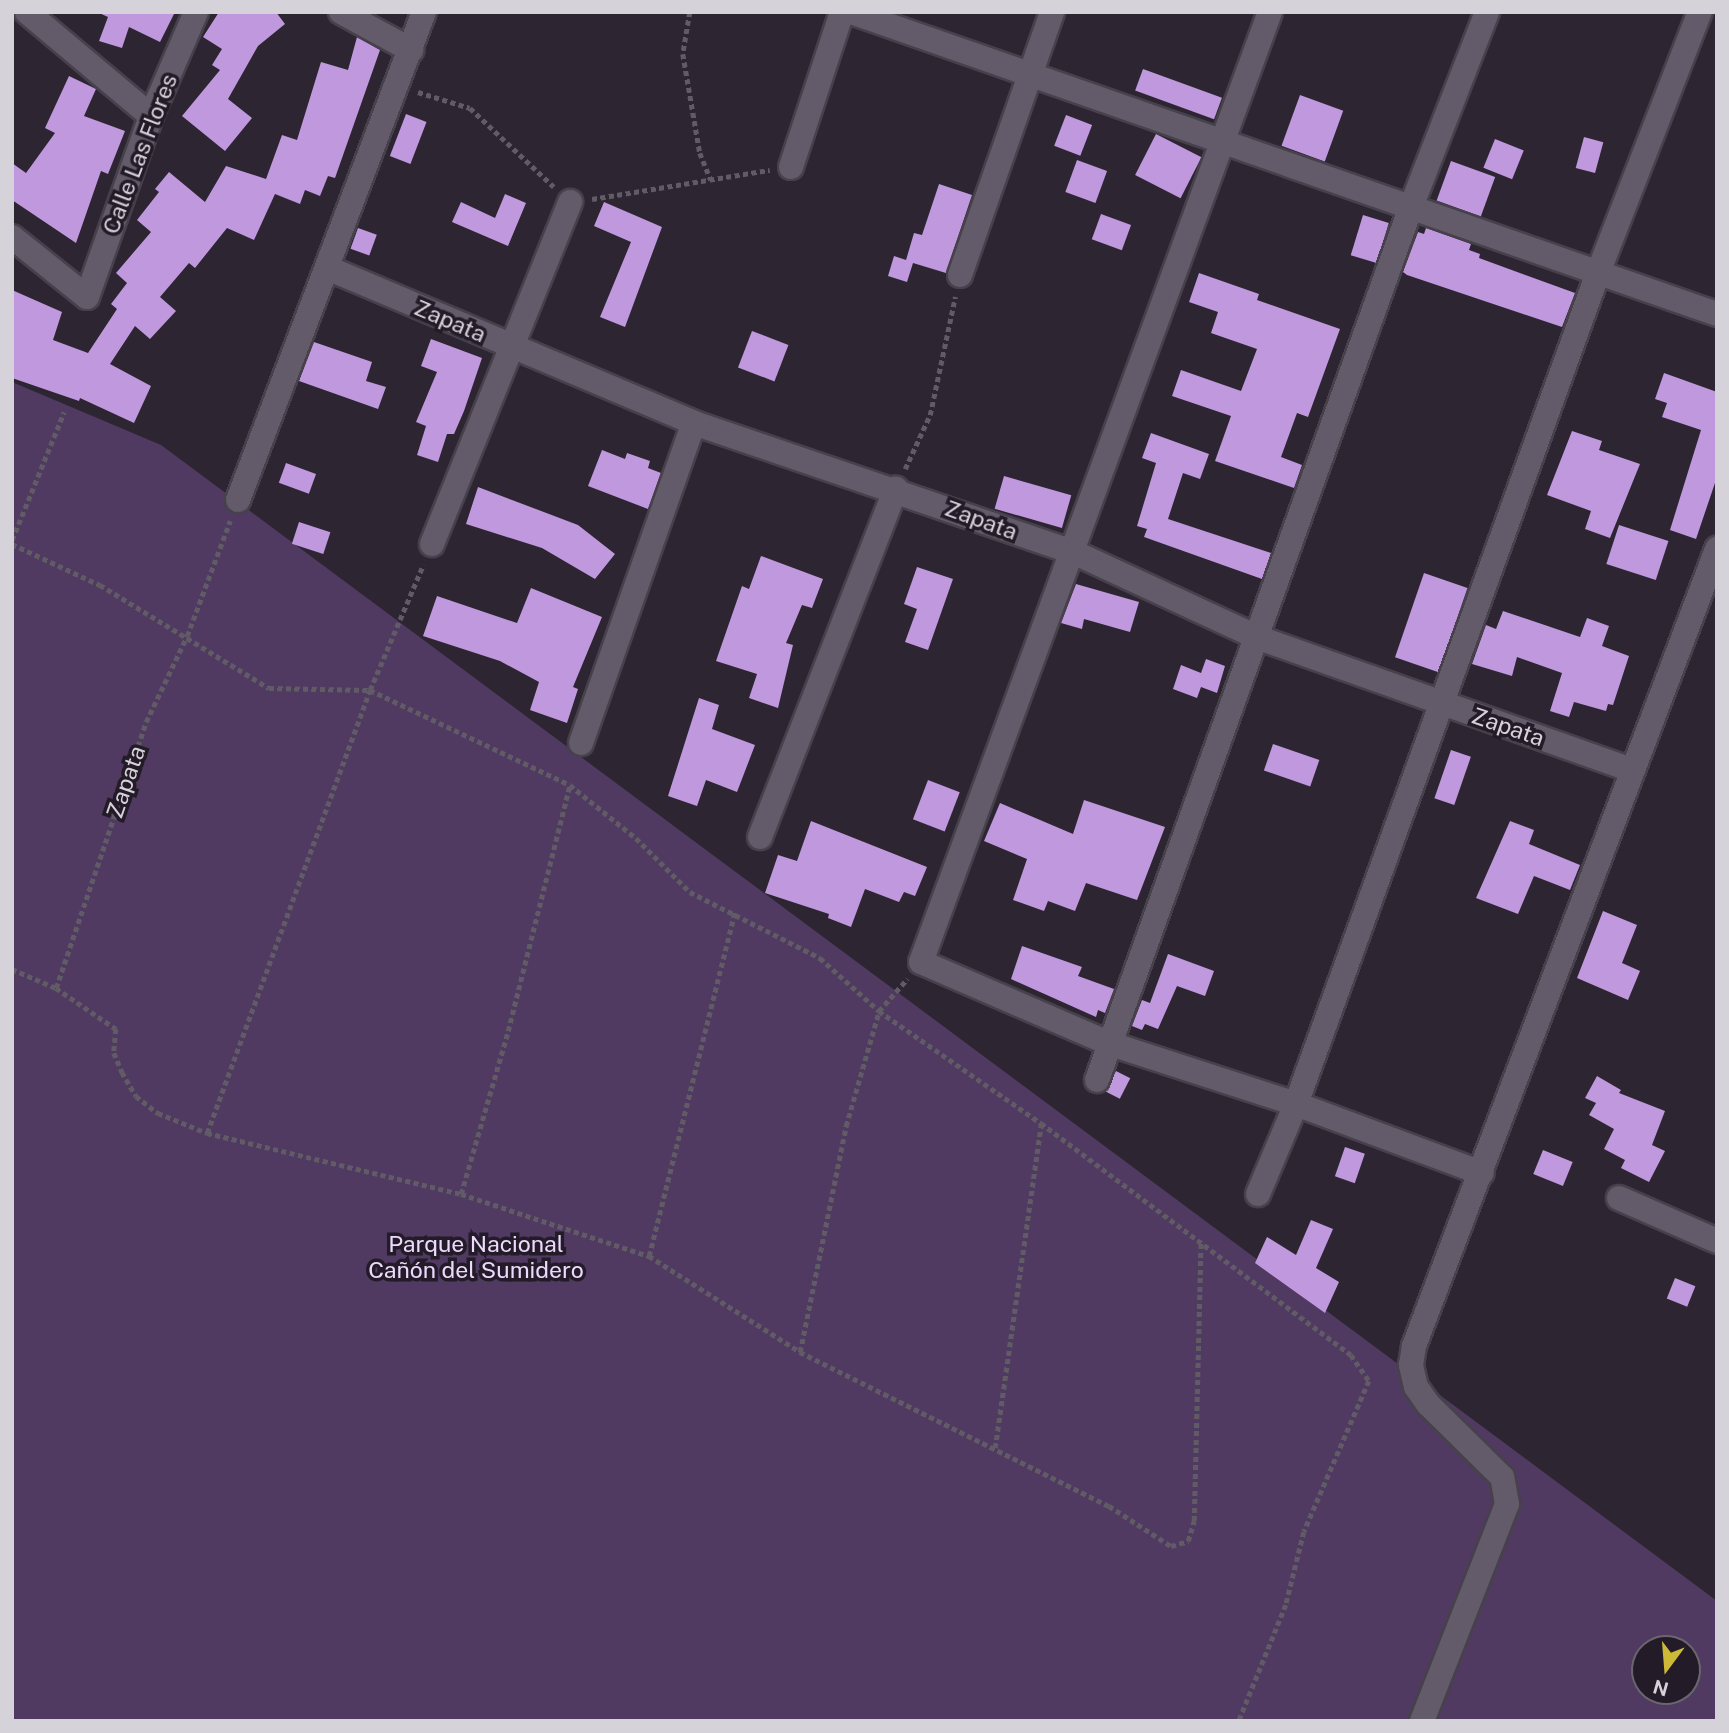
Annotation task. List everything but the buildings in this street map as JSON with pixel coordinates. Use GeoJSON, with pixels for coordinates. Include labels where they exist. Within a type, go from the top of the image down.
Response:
{"type":"FeatureCollection","features":[{"type":"Feature","properties":{"kind":"street"},"geometry":{"type":"LineString","coordinates":[[27,12],[151,116]]}},
{"type":"Feature","properties":{"kind":"street","name":"Calle Las Flores"},"geometry":{"type":"LineString","coordinates":[[12,237],[87,297],[151,116],[196,12]]}},
{"type":"Feature","properties":{"kind":"street"},"geometry":{"type":"LineString","coordinates":[[341,12],[411,50]]}},
{"type":"Feature","properties":{"kind":"street"},"geometry":{"type":"LineString","coordinates":[[238,500],[330,269],[424,12]]}},
{"type":"Feature","properties":{"kind":"street"},"geometry":{"type":"LineString","coordinates":[[791,167],[842,12]]}},
{"type":"Feature","properties":{"kind":"street"},"geometry":{"type":"LineString","coordinates":[[851,12],[1717,314]]}},
{"type":"Feature","properties":{"kind":"street"},"geometry":{"type":"LineString","coordinates":[[960,275],[1027,74],[1052,12]]}},
{"type":"Feature","properties":{"kind":"street"},"geometry":{"type":"LineString","coordinates":[[1270,12],[1225,142],[921,962],[1108,1043],[1296,1104],[1482,1173]]}},
{"type":"Feature","properties":{"kind":"street"},"geometry":{"type":"LineString","coordinates":[[1097,1080],[1108,1043],[1259,638],[1411,207],[1487,12]]}},
{"type":"Feature","properties":{"kind":"street"},"geometry":{"type":"LineString","coordinates":[[1258,1194],[1296,1104],[1444,704],[1598,272],[1700,12]]}},
{"type":"Feature","properties":{"kind":"street"},"geometry":{"type":"LineString","coordinates":[[432,544],[570,202]]}},
{"type":"Feature","properties":{"kind":"street","name":"Zapata"},"geometry":{"type":"LineString","coordinates":[[330,269],[694,423],[896,489],[1073,552],[1259,638],[1632,770]]}},
{"type":"Feature","properties":{"kind":"street"},"geometry":{"type":"LineString","coordinates":[[581,743],[694,423]]}},
{"type":"Feature","properties":{"kind":"street"},"geometry":{"type":"LineString","coordinates":[[760,837],[896,489]]}},
{"type":"Feature","properties":{"kind":"street"},"geometry":{"type":"LineString","coordinates":[[1422,1721],[1507,1504],[1502,1477],[1428,1404],[1416,1387],[1411,1365],[1414,1346],[1717,549]]}},
{"type":"Feature","properties":{"kind":"street"},"geometry":{"type":"LineString","coordinates":[[1619,1198],[1717,1241]]}},
{"type":"Feature","properties":{"kind":"path"},"geometry":{"type":"LineString","coordinates":[[690,12],[683,54],[700,153],[711,180]]}},
{"type":"Feature","properties":{"kind":"path"},"geometry":{"type":"LineString","coordinates":[[397,86],[470,108],[570,202],[791,167]]}},
{"type":"Feature","properties":{"kind":"path"},"geometry":{"type":"LineString","coordinates":[[896,489],[930,415],[960,275]]}},
{"type":"Feature","properties":{"kind":"path"},"geometry":{"type":"LineString","coordinates":[[64,412],[12,542],[100,585],[269,688],[370,690],[570,785],[636,838],[690,892],[735,911],[820,958],[879,1011],[1041,1124],[1351,1355],[1369,1381],[1304,1532],[1286,1605],[1239,1721]]}},
{"type":"Feature","properties":{"kind":"path","name":"Zapata"},"geometry":{"type":"LineString","coordinates":[[55,988],[146,722],[187,636],[238,500]]}},
{"type":"Feature","properties":{"kind":"path"},"geometry":{"type":"LineString","coordinates":[[206,1133],[370,690],[432,544]]}},
{"type":"Feature","properties":{"kind":"path"},"geometry":{"type":"LineString","coordinates":[[461,1194],[508,1031],[570,785]]}},
{"type":"Feature","properties":{"kind":"path"},"geometry":{"type":"LineString","coordinates":[[649,1256],[735,911]]}},
{"type":"Feature","properties":{"kind":"path"},"geometry":{"type":"LineString","coordinates":[[800,1352],[846,1126],[879,1011],[921,962]]}},
{"type":"Feature","properties":{"kind":"path"},"geometry":{"type":"LineString","coordinates":[[12,969],[55,988],[116,1028],[114,1052],[136,1096],[158,1113],[206,1133],[461,1194],[649,1256],[800,1352],[886,1398],[995,1448],[1109,1506],[1171,1546],[1188,1541],[1194,1521],[1201,1243]]}},
{"type":"Feature","properties":{"kind":"path"},"geometry":{"type":"LineString","coordinates":[[995,1448],[1041,1124]]}},
{"type":"Feature","properties":{"kind":"green space","name":"Parque Nacional Cañón del Sumidero"},"geometry":{"type":"Polygon","coordinates":[[[12,382],[161,445],[1717,1601],[1717,1721],[12,1721],[12,382]]]}}]}
